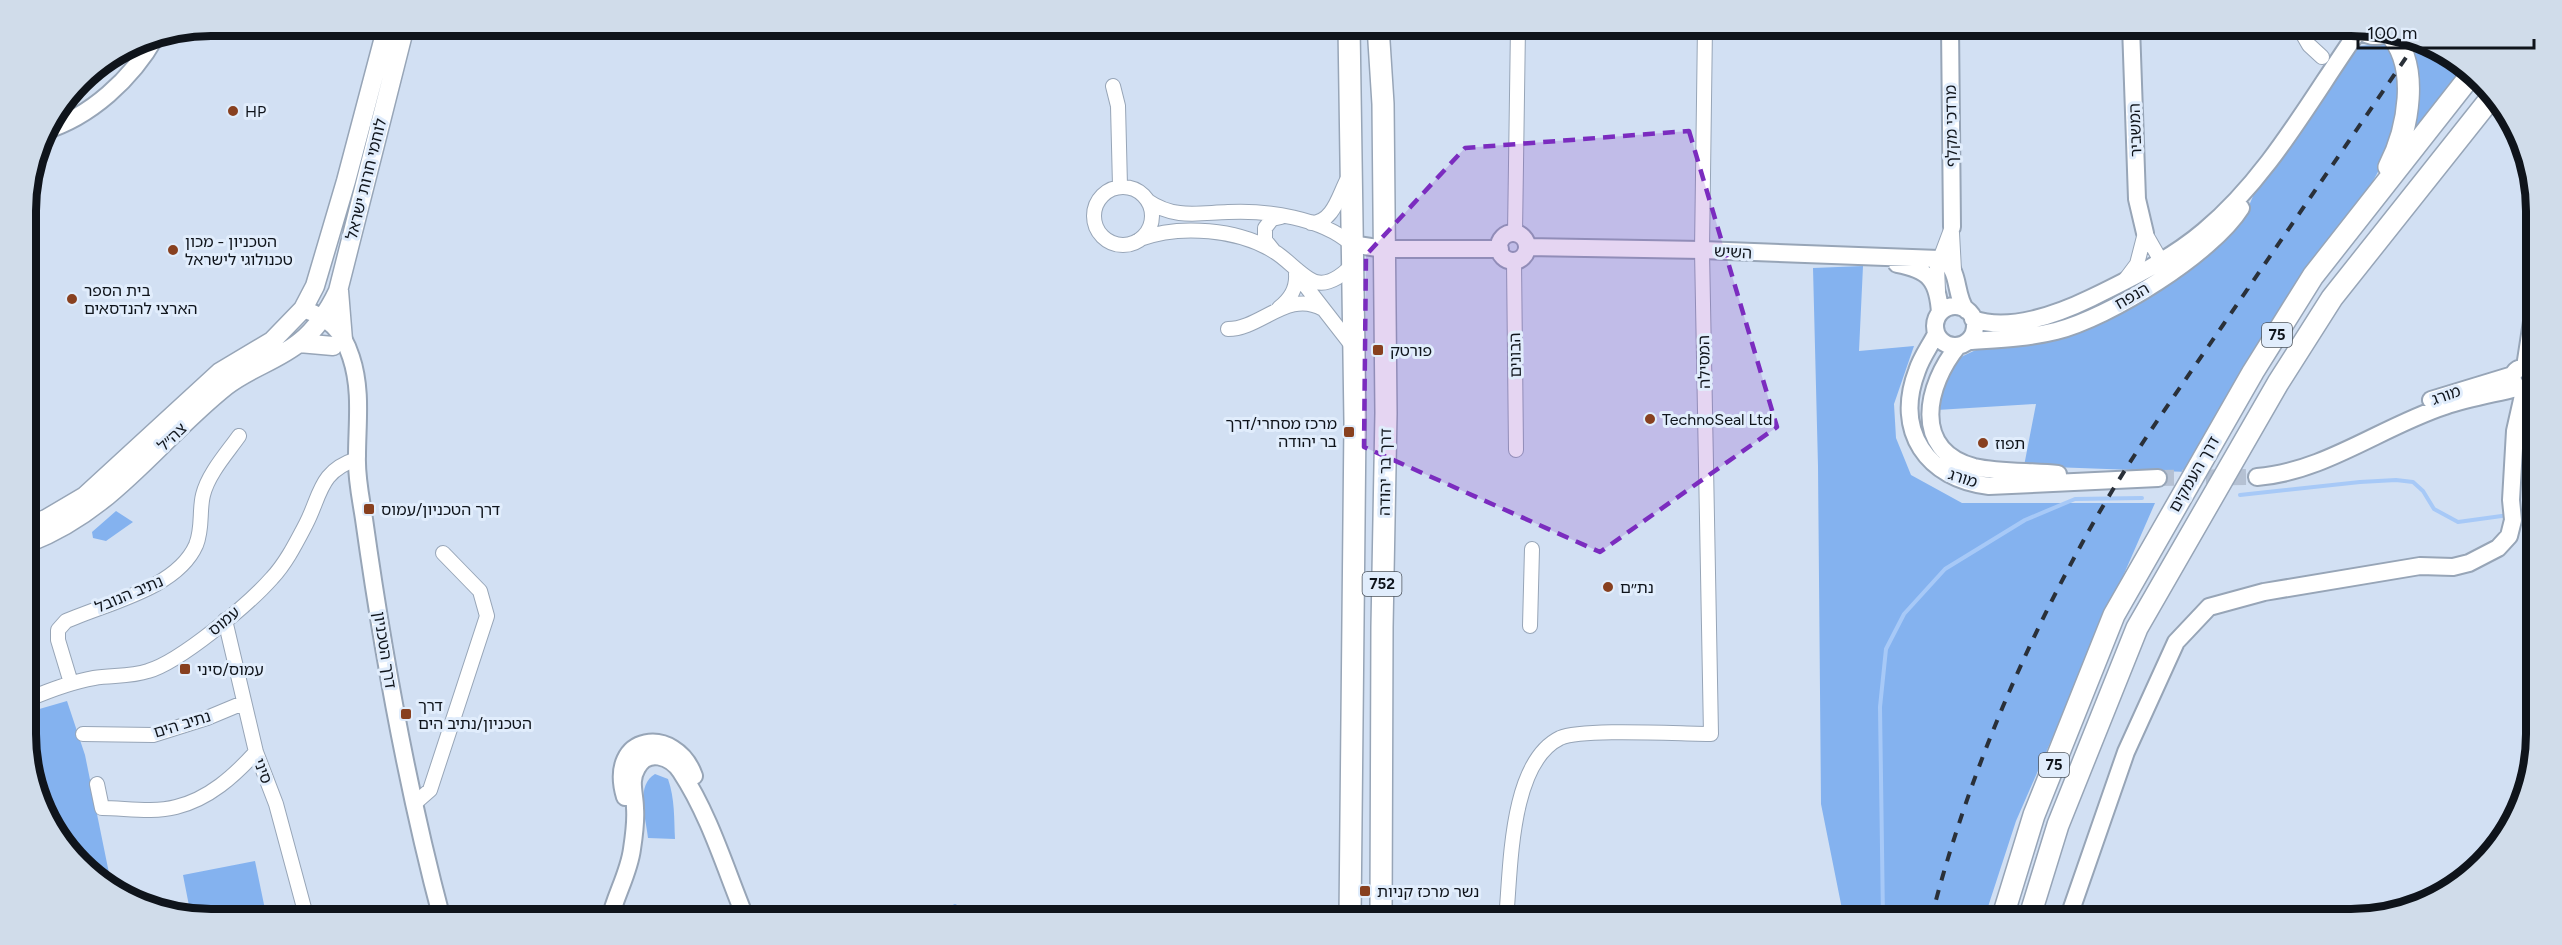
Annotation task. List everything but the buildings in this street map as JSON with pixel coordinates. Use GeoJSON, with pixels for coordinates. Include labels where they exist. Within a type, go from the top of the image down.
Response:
{"type":"FeatureCollection","features":[{"type":"Feature","properties":{"kind":"main road","name":"לוחמי חרות ישראל"},"geometry":{"type":"LineString","coordinates":[[303,309],[321,267],[384,36]]}},
{"type":"Feature","properties":{"kind":"main road","name":"לוחמי חרות ישראל"},"geometry":{"type":"LineString","coordinates":[[319,322],[339,291],[403,36]]}},
{"type":"Feature","properties":{"kind":"main road","name":"דרך בר יהודה"},"geometry":{"type":"LineString","coordinates":[[1349,36],[1352,170],[1368,247],[1386,413],[1382,627],[1382,909]]}},
{"type":"Feature","properties":{"kind":"main road","name":"דרך בר יהודה"},"geometry":{"type":"LineString","coordinates":[[1350,909],[1354,636],[1351,267],[1384,228],[1383,104],[1379,36]]}},
{"type":"Feature","properties":{"kind":"main road"},"geometry":{"type":"LineString","coordinates":[[2358,218],[2381,183],[2395,155],[2406,124],[2408,106],[2404,57],[2397,42]]}},
{"type":"Feature","properties":{"kind":"main road","name":"דרך העמקים"},"geometry":{"type":"LineString","coordinates":[[2005,909],[2034,815],[2114,615],[2253,372],[2313,276],[2467,79]]}},
{"type":"Feature","properties":{"kind":"main road","name":"דרך העמקים"},"geometry":{"type":"LineString","coordinates":[[2032,909],[2058,825],[2138,628],[2278,383],[2332,298],[2488,101]]}},
{"type":"Feature","properties":{"kind":"main road"},"geometry":{"type":"LineString","coordinates":[[299,343],[338,343],[339,291]]}},
{"type":"Feature","properties":{"kind":"main road","name":"צה״ל"},"geometry":{"type":"LineString","coordinates":[[36,522],[55,514],[91,491],[220,372],[272,341],[303,309]]}},
{"type":"Feature","properties":{"kind":"main road","name":"צה״ל"},"geometry":{"type":"LineString","coordinates":[[36,540],[64,528],[92,509],[119,487],[225,387],[299,343],[319,322]]}},
{"type":"Feature","properties":{"kind":"street"},"geometry":{"type":"LineString","coordinates":[[1515,234],[1518,36]]}},
{"type":"Feature","properties":{"kind":"street","name":"המסילה"},"geometry":{"type":"LineString","coordinates":[[1507,909],[1518,807],[1524,783],[1538,756],[1561,738],[1587,734],[1711,734],[1702,250],[1705,36]]}},
{"type":"Feature","properties":{"kind":"street","name":"מרדכי מקלף"},"geometry":{"type":"LineString","coordinates":[[1950,36],[1954,270],[1959,299],[1969,314]]}},
{"type":"Feature","properties":{"kind":"street","name":"המשביר"},"geometry":{"type":"LineString","coordinates":[[2131,36],[2137,199],[2145,234],[2160,261]]}},
{"type":"Feature","properties":{"kind":"street"},"geometry":{"type":"LineString","coordinates":[[2304,36],[2309,45],[2322,57]]}},
{"type":"Feature","properties":{"kind":"street","name":"הנפח"},"geometry":{"type":"LineString","coordinates":[[1969,314],[1997,324],[2056,314],[2181,249],[2204,231],[2254,180],[2352,36]]}},
{"type":"Feature","properties":{"kind":"street"},"geometry":{"type":"LineString","coordinates":[[58,126],[100,102],[139,61],[148,47]]}},
{"type":"Feature","properties":{"kind":"street"},"geometry":{"type":"LineString","coordinates":[[1113,86],[1118,106],[1120,186]]}},
{"type":"Feature","properties":{"kind":"street"},"geometry":{"type":"LineString","coordinates":[[1311,223],[1319,222],[1333,209],[1352,170]]}},
{"type":"Feature","properties":{"kind":"street","name":"הנפח"},"geometry":{"type":"LineString","coordinates":[[1963,344],[2035,336],[2073,326],[2150,285],[2188,261],[2209,244],[2238,213],[2248,198],[2254,180]]}},
{"type":"Feature","properties":{"kind":"street"},"geometry":{"type":"LineString","coordinates":[[1351,267],[1330,281],[1316,282],[1273,250],[1243,237],[1219,232],[1164,232],[1129,245],[1119,245],[1101,236],[1095,228],[1093,218],[1097,201],[1111,188],[1120,186],[1138,190],[1148,201],[1168,213],[1241,212],[1281,216],[1333,230],[1368,247],[1500,249]]}},
{"type":"Feature","properties":{"kind":"street"},"geometry":{"type":"LineString","coordinates":[[1140,239],[1151,226],[1152,216],[1148,201]]}},
{"type":"Feature","properties":{"kind":"street"},"geometry":{"type":"LineString","coordinates":[[1273,250],[1265,240],[1265,228],[1272,219],[1281,216]]}},
{"type":"Feature","properties":{"kind":"street","name":"מרדכי מקלף"},"geometry":{"type":"LineString","coordinates":[[1940,313],[1936,276],[1939,259],[1952,228]]}},
{"type":"Feature","properties":{"kind":"street"},"geometry":{"type":"LineString","coordinates":[[1515,234],[1522,236],[1527,247],[1522,258],[1514,261],[1506,259],[1500,249],[1503,237],[1515,234]]}},
{"type":"Feature","properties":{"kind":"street","name":"המשביר"},"geometry":{"type":"LineString","coordinates":[[2125,280],[2137,264],[2145,234]]}},
{"type":"Feature","properties":{"kind":"street","name":"השיש"},"geometry":{"type":"LineString","coordinates":[[1527,247],[1702,250],[1939,259]]}},
{"type":"Feature","properties":{"kind":"street"},"geometry":{"type":"LineString","coordinates":[[1852,257],[1913,267],[1928,276],[1938,291]]}},
{"type":"Feature","properties":{"kind":"street"},"geometry":{"type":"LineString","coordinates":[[1285,259],[1353,347]]}},
{"type":"Feature","properties":{"kind":"street"},"geometry":{"type":"LineString","coordinates":[[1939,259],[1954,270]]}},
{"type":"Feature","properties":{"kind":"street","name":"הבונים"},"geometry":{"type":"LineString","coordinates":[[1514,261],[1516,450]]}},
{"type":"Feature","properties":{"kind":"street"},"geometry":{"type":"LineString","coordinates":[[2150,285],[2161,271],[2160,261]]}},
{"type":"Feature","properties":{"kind":"street"},"geometry":{"type":"LineString","coordinates":[[1278,309],[1292,294],[1296,284],[1296,274]]}},
{"type":"Feature","properties":{"kind":"street"},"geometry":{"type":"LineString","coordinates":[[1228,329],[1245,326],[1278,309],[1306,303],[1324,310]]}},
{"type":"Feature","properties":{"kind":"street"},"geometry":{"type":"LineString","coordinates":[[1952,306],[1969,314],[1975,330],[1963,344],[1945,344],[1936,334],[1935,323],[1940,313],[1952,306]]}},
{"type":"Feature","properties":{"kind":"street","name":"דרך הטכניון"},"geometry":{"type":"LineString","coordinates":[[303,309],[319,322],[338,343],[356,377],[359,401],[357,459],[387,669],[437,909]]}},
{"type":"Feature","properties":{"kind":"street","name":"מורג"},"geometry":{"type":"LineString","coordinates":[[1936,334],[1917,369],[1912,385],[1911,418],[1920,447],[1936,468],[1958,480],[1989,486],[2158,478]]}},
{"type":"Feature","properties":{"kind":"street","name":"מורג"},"geometry":{"type":"LineString","coordinates":[[1963,344],[1941,370],[1930,402],[1932,432],[1947,453],[1964,464],[1984,469],[2100,480]]}},
{"type":"Feature","properties":{"kind":"street","name":"מורג"},"geometry":{"type":"LineString","coordinates":[[2257,477],[2284,473],[2369,441],[2445,406],[2526,381]]}},
{"type":"Feature","properties":{"kind":"street"},"geometry":{"type":"LineString","coordinates":[[2071,909],[2126,752],[2176,642],[2210,607],[2264,592],[2420,566],[2453,567],[2469,563],[2498,548],[2509,536],[2513,520],[2511,500],[2516,430],[2526,392]]}},
{"type":"Feature","properties":{"kind":"street","name":"נתיב הנובל"},"geometry":{"type":"LineString","coordinates":[[71,682],[58,640],[58,630],[66,621],[168,578],[185,563],[201,530],[203,494],[216,468],[239,436]]}},
{"type":"Feature","properties":{"kind":"street","name":"עמוס"},"geometry":{"type":"LineString","coordinates":[[36,696],[71,682],[148,671],[166,664],[191,648],[272,579],[307,522],[324,481],[345,463],[357,459]]}},
{"type":"Feature","properties":{"kind":"street"},"geometry":{"type":"LineString","coordinates":[[1530,626],[1532,549]]}},
{"type":"Feature","properties":{"kind":"street"},"geometry":{"type":"LineString","coordinates":[[414,804],[430,790],[487,616],[480,591],[443,553]]}},
{"type":"Feature","properties":{"kind":"street","name":"סיני"},"geometry":{"type":"LineString","coordinates":[[225,620],[256,752],[276,804],[305,909]]}},
{"type":"Feature","properties":{"kind":"street","name":"נתיב הים"},"geometry":{"type":"LineString","coordinates":[[83,734],[153,735],[207,718],[243,703]]}},
{"type":"Feature","properties":{"kind":"street"},"geometry":{"type":"LineString","coordinates":[[614,909],[632,852],[636,809],[632,779],[648,749],[666,758],[681,771],[704,815],[742,909]]}},
{"type":"Feature","properties":{"kind":"street"},"geometry":{"type":"LineString","coordinates":[[97,784],[102,808],[177,807],[213,790],[237,772],[256,752]]}},
{"type":"Feature","properties":{"kind":"highlighted area"},"geometry":{"type":"Polygon","coordinates":[[[1689,131],[1777,427],[1600,552],[1364,447],[1366,255],[1465,148],[1689,131]]]}},
{"type":"Feature","properties":{"kind":"shaded area"},"geometry":{"type":"Polygon","coordinates":[[[2388,40],[2392,41],[2399,62],[2396,122],[2385,159],[2367,192],[2188,472],[2024,466],[2036,404],[1937,410],[1944,381],[1956,361],[1963,356],[1978,349],[2035,344],[2070,333],[2248,208],[2256,189],[2358,46],[2381,44],[2388,40]]]}},
{"type":"Feature","properties":{"kind":"shaded area"},"geometry":{"type":"Polygon","coordinates":[[[2416,49],[2429,54],[2462,76],[2414,137],[2414,52],[2416,49]]]}},
{"type":"Feature","properties":{"kind":"shaded area"},"geometry":{"type":"Polygon","coordinates":[[[1863,266],[1859,351],[1914,346],[1894,404],[1896,438],[1911,475],[1962,503],[2155,503],[2016,821],[1987,909],[1842,909],[1821,804],[1818,466],[1813,268],[1863,266]]]}},
{"type":"Feature","properties":{"kind":"shaded area"},"geometry":{"type":"Polygon","coordinates":[[[116,511],[133,522],[106,541],[93,538],[92,532],[116,511]]]}},
{"type":"Feature","properties":{"kind":"shaded area"},"geometry":{"type":"Polygon","coordinates":[[[67,701],[85,755],[110,877],[79,850],[52,807],[45,791],[37,757],[36,710],[67,701]]]}},
{"type":"Feature","properties":{"kind":"shaded area"},"geometry":{"type":"Polygon","coordinates":[[[655,774],[668,779],[673,802],[675,839],[648,838],[643,794],[649,779],[655,774]]]}},
{"type":"Feature","properties":{"kind":"shaded area"},"geometry":{"type":"Polygon","coordinates":[[[255,861],[265,909],[189,908],[183,875],[255,861]]]}},
{"type":"Feature","properties":{"kind":"shaded area"},"geometry":{"type":"Polygon","coordinates":[[[955,904],[966,909],[943,909],[955,904]]]}},
{"type":"Feature","properties":{"kind":"waterway"},"geometry":{"type":"LineString","coordinates":[[2240,495],[2396,480],[2413,482],[2423,491],[2434,509],[2458,522],[2509,515]]}},
{"type":"Feature","properties":{"kind":"waterway"},"geometry":{"type":"LineString","coordinates":[[1883,909],[1880,707],[1886,649],[1904,614],[1945,569],[2025,520],[2075,499],[2142,498]]}},
{"type":"Feature","properties":{"kind":"waterway"},"geometry":{"type":"LineString","coordinates":[[2516,514],[2526,513]]}},
{"type":"Feature","properties":{"kind":"tunnel"},"geometry":{"type":"LineString","coordinates":[[2158,478],[2257,477]]}},
{"type":"Feature","properties":{"kind":"railway"},"geometry":{"type":"LineString","coordinates":[[1934,909],[1959,823],[2013,682],[2034,636],[2096,518],[2167,407],[2413,47]]}},
{"type":"Feature","properties":{"kind":"place","name":"HP"},"geometry":{"type":"Point","coordinates":[233,111]}},
{"type":"Feature","properties":{"kind":"place","name":"הטכניון - מכון טכנולוגי לישראל"},"geometry":{"type":"Point","coordinates":[173,250]}},
{"type":"Feature","properties":{"kind":"place","name":"בית הספר הארצי להנדסאים"},"geometry":{"type":"Point","coordinates":[72,299]}},
{"type":"Feature","properties":{"kind":"place","name":"פורטק"},"geometry":{"type":"Point","coordinates":[1378,350]}},
{"type":"Feature","properties":{"kind":"place","name":"TechnoSeal Ltd"},"geometry":{"type":"Point","coordinates":[1650,419]}},
{"type":"Feature","properties":{"kind":"place","name":"מרכז מסחרי/דרך בר יהודה"},"geometry":{"type":"Point","coordinates":[1349,432]}},
{"type":"Feature","properties":{"kind":"place","name":"תפוז"},"geometry":{"type":"Point","coordinates":[1983,443]}},
{"type":"Feature","properties":{"kind":"place","name":"דרך הטכניון/עמוס"},"geometry":{"type":"Point","coordinates":[369,509]}},
{"type":"Feature","properties":{"kind":"place","name":"נת״ם"},"geometry":{"type":"Point","coordinates":[1608,587]}},
{"type":"Feature","properties":{"kind":"place","name":"עמוס/סיני"},"geometry":{"type":"Point","coordinates":[185,669]}},
{"type":"Feature","properties":{"kind":"place","name":"דרך הטכניון/נתיב הים"},"geometry":{"type":"Point","coordinates":[406,714]}},
{"type":"Feature","properties":{"kind":"place","name":"נשר מרכז קניות"},"geometry":{"type":"Point","coordinates":[1365,891]}}]}
